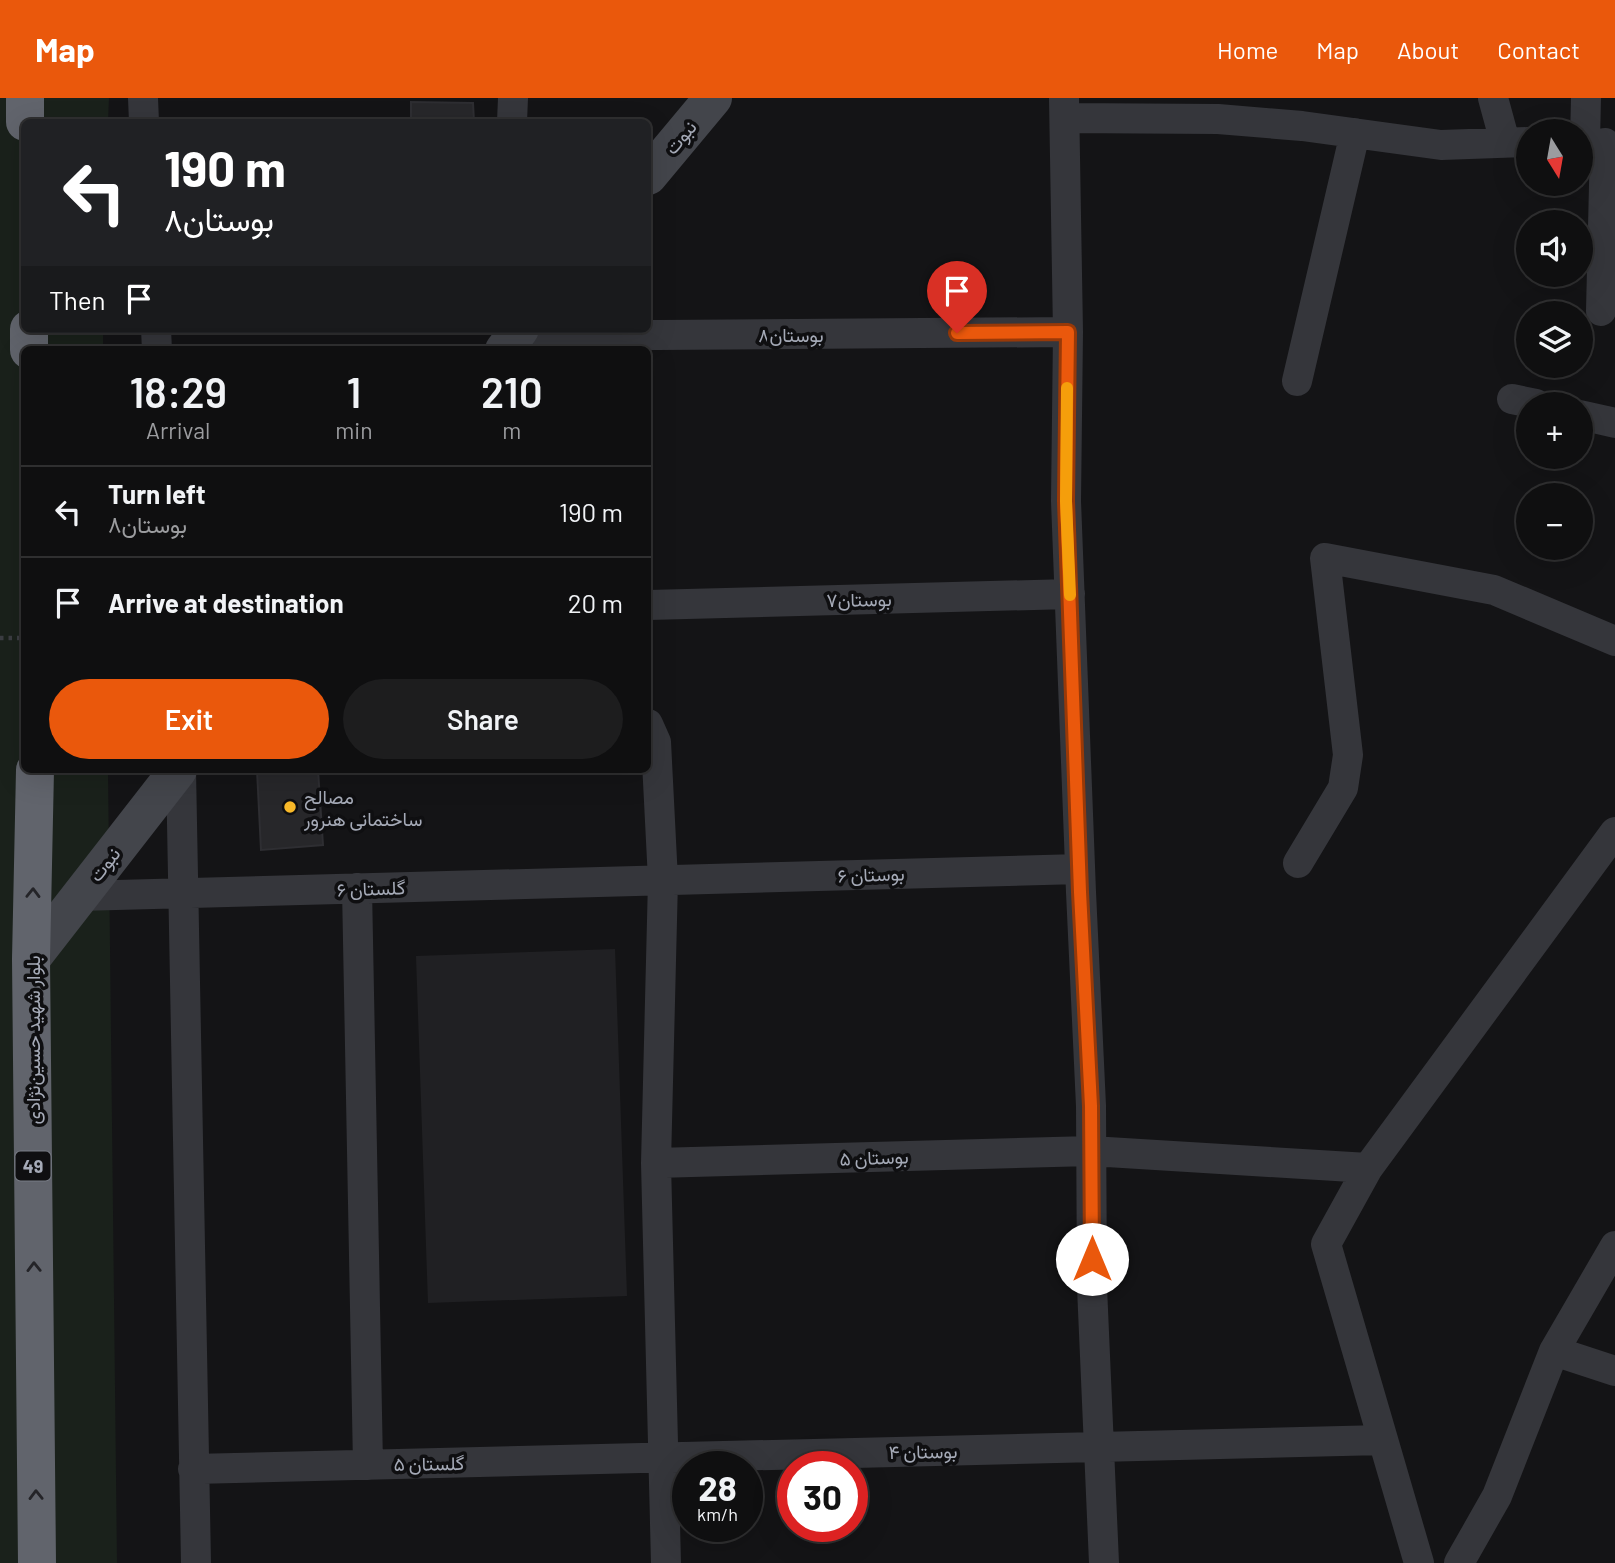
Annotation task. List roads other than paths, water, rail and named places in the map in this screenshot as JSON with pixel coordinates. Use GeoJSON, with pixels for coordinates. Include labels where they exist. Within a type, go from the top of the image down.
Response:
{"type":"FeatureCollection","features":[{"type":"Feature","properties":{"kind":"highway"},"geometry":{"type":"LineString","coordinates":[[25,98],[26,119]]}},
{"type":"Feature","properties":{"kind":"highway","name":"بلوار شهید حسین‌نژادی"},"geometry":{"type":"LineString","coordinates":[[35,773],[31,959],[37,1563]]}},
{"type":"Feature","properties":{"kind":"street"},"geometry":{"type":"LineString","coordinates":[[143,98],[144,119]]}},
{"type":"Feature","properties":{"kind":"street"},"geometry":{"type":"LineString","coordinates":[[512,119],[513,98]]}},
{"type":"Feature","properties":{"kind":"street","name":"نبوت"},"geometry":{"type":"LineString","coordinates":[[651,172],[713,98]]}},
{"type":"Feature","properties":{"kind":"street"},"geometry":{"type":"LineString","coordinates":[[1104,1563],[1092,1287],[1091,1151],[1066,501],[1068,332],[1065,108],[1105,108],[1302,126],[1441,145],[1516,142],[1493,98]]}},
{"type":"Feature","properties":{"kind":"street"},"geometry":{"type":"LineString","coordinates":[[1586,98],[1596,143],[1601,311]]}},
{"type":"Feature","properties":{"kind":"street"},"geometry":{"type":"LineString","coordinates":[[1297,381],[1355,133]]}},
{"type":"Feature","properties":{"kind":"street","name":"بوستان۸"},"geometry":{"type":"LineString","coordinates":[[514,339],[1068,332]]}},
{"type":"Feature","properties":{"kind":"street"},"geometry":{"type":"LineString","coordinates":[[1593,418],[1615,423]]}},
{"type":"Feature","properties":{"kind":"street"},"geometry":{"type":"LineString","coordinates":[[1298,863],[1343,788],[1348,755],[1325,558],[1494,590],[1615,641]]}},
{"type":"Feature","properties":{"kind":"street","name":"بوستان۷"},"geometry":{"type":"LineString","coordinates":[[651,605],[1070,594]]}},
{"type":"Feature","properties":{"kind":"street"},"geometry":{"type":"LineString","coordinates":[[651,731],[656,742],[663,880],[656,1163],[666,1563]]}},
{"type":"Feature","properties":{"kind":"street","name":"نبوت"},"geometry":{"type":"LineString","coordinates":[[31,959],[177,773]]}},
{"type":"Feature","properties":{"kind":"street"},"geometry":{"type":"LineString","coordinates":[[179,773],[196,1563]]}},
{"type":"Feature","properties":{"kind":"street"},"geometry":{"type":"LineString","coordinates":[[1419,1563],[1326,1244],[1368,1168],[1615,832]]}},
{"type":"Feature","properties":{"kind":"street","name":"بوستان ۶"},"geometry":{"type":"LineString","coordinates":[[663,880],[1080,869]]}},
{"type":"Feature","properties":{"kind":"street","name":"گلستان ۶"},"geometry":{"type":"LineString","coordinates":[[79,896],[663,880]]}},
{"type":"Feature","properties":{"kind":"street"},"geometry":{"type":"LineString","coordinates":[[356,888],[368,1465]]}},
{"type":"Feature","properties":{"kind":"street","name":"بوستان ۵"},"geometry":{"type":"LineString","coordinates":[[656,1163],[1091,1151],[1368,1168]]}},
{"type":"Feature","properties":{"kind":"street"},"geometry":{"type":"LineString","coordinates":[[1459,1563],[1497,1496],[1554,1351],[1615,1246]]}},
{"type":"Feature","properties":{"kind":"street"},"geometry":{"type":"LineString","coordinates":[[1554,1351],[1615,1371]]}},
{"type":"Feature","properties":{"kind":"street","name":"بوستان ۴"},"geometry":{"type":"LineString","coordinates":[[664,1458],[1383,1440]]}},
{"type":"Feature","properties":{"kind":"street","name":"گلستان ۵"},"geometry":{"type":"LineString","coordinates":[[193,1469],[664,1458]]}},
{"type":"Feature","properties":{"kind":"place","name":"مصالح ساختمانی هنرور"},"geometry":{"type":"Point","coordinates":[290,807]}}]}
